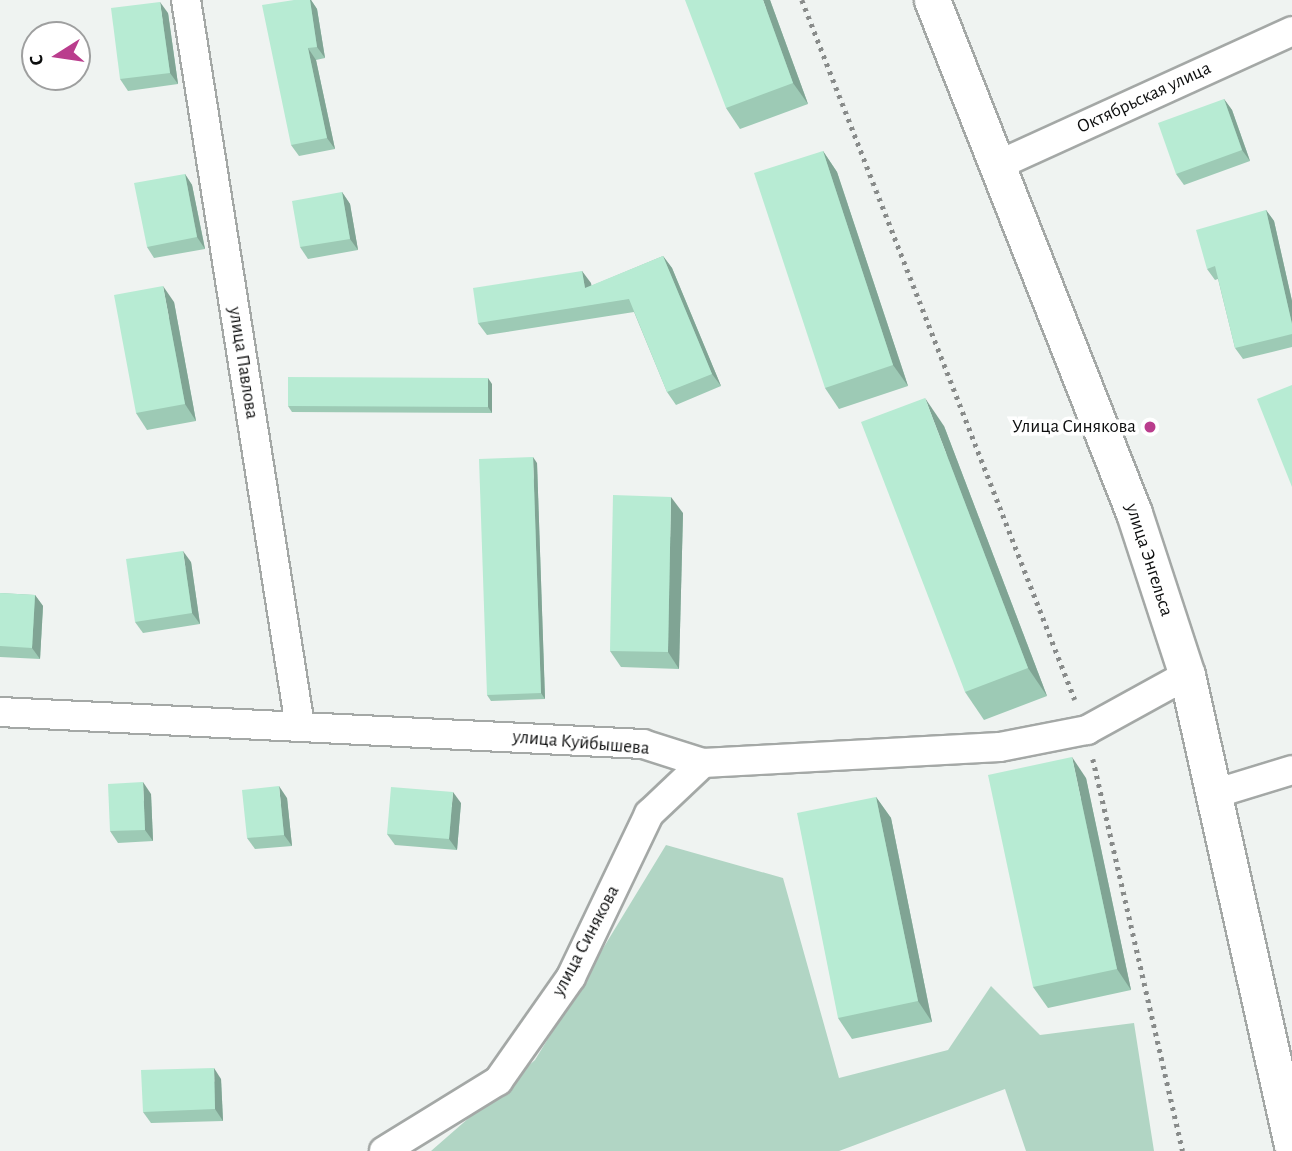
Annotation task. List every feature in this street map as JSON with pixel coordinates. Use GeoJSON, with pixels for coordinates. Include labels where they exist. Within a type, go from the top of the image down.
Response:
{"type":"FeatureCollection","features":[{"type":"Feature","properties":{"kind":"street","name":"улица Павлова"},"geometry":{"type":"LineString","coordinates":[[186,0],[300,726]]}},
{"type":"Feature","properties":{"kind":"street","name":"улица Энгельса"},"geometry":{"type":"LineString","coordinates":[[932,0],[1135,513],[1187,675],[1217,793],[1292,1143]]}},
{"type":"Feature","properties":{"kind":"street","name":"Октябрьская улица"},"geometry":{"type":"LineString","coordinates":[[996,166],[1292,31]]}},
{"type":"Feature","properties":{"kind":"street","name":"улица Куйбышева"},"geometry":{"type":"LineString","coordinates":[[0,712],[643,744],[703,763],[1000,747],[1087,730],[1187,675]]}},
{"type":"Feature","properties":{"kind":"street","name":"улица Синякова"},"geometry":{"type":"LineString","coordinates":[[384,1151],[498,1081],[571,977],[649,814],[703,763]]}},
{"type":"Feature","properties":{"kind":"street"},"geometry":{"type":"LineString","coordinates":[[1217,793],[1292,770]]}},
{"type":"Feature","properties":{"kind":"path"},"geometry":{"type":"LineString","coordinates":[[802,0],[1087,730],[1183,1151]]}},
{"type":"Feature","properties":{"kind":"green space"},"geometry":{"type":"Polygon","coordinates":[[[666,845],[783,878],[839,1078],[948,1050],[991,986],[1040,1035],[1134,1023],[1154,1151],[1026,1151],[1005,1089],[839,1151],[431,1151],[535,1060],[666,845]]]}},
{"type":"Feature","properties":{"kind":"building"},"geometry":{"type":"Polygon","coordinates":[[[310,0],[317,47],[308,48],[327,138],[291,145],[262,5],[310,0]]]}},
{"type":"Feature","properties":{"kind":"building"},"geometry":{"type":"Polygon","coordinates":[[[685,0],[763,0],[793,83],[726,108],[685,0]]]}},
{"type":"Feature","properties":{"kind":"building"},"geometry":{"type":"Polygon","coordinates":[[[160,2],[170,73],[120,79],[111,8],[160,2]]]}},
{"type":"Feature","properties":{"kind":"building"},"geometry":{"type":"Polygon","coordinates":[[[1224,99],[1242,150],[1176,174],[1158,123],[1224,99]]]}},
{"type":"Feature","properties":{"kind":"building"},"geometry":{"type":"Polygon","coordinates":[[[823,151],[893,365],[825,388],[754,173],[823,151]]]}},
{"type":"Feature","properties":{"kind":"building"},"geometry":{"type":"Polygon","coordinates":[[[185,174],[197,237],[147,247],[134,183],[185,174]]]}},
{"type":"Feature","properties":{"kind":"building"},"geometry":{"type":"Polygon","coordinates":[[[342,192],[350,239],[300,247],[292,201],[342,192]]]}},
{"type":"Feature","properties":{"kind":"building"},"geometry":{"type":"Polygon","coordinates":[[[1266,210],[1292,334],[1235,348],[1215,266],[1207,269],[1196,230],[1266,210]]]}},
{"type":"Feature","properties":{"kind":"building"},"geometry":{"type":"Polygon","coordinates":[[[663,256],[712,374],[667,392],[629,299],[478,323],[473,288],[582,271],[585,288],[663,256]]]}},
{"type":"Feature","properties":{"kind":"building"},"geometry":{"type":"Polygon","coordinates":[[[163,286],[185,404],[136,413],[114,295],[163,286]]]}},
{"type":"Feature","properties":{"kind":"building"},"geometry":{"type":"Polygon","coordinates":[[[288,377],[488,378],[488,407],[288,406],[288,377]]]}},
{"type":"Feature","properties":{"kind":"building"},"geometry":{"type":"Polygon","coordinates":[[[1292,385],[1292,487],[1257,399],[1292,385]]]}},
{"type":"Feature","properties":{"kind":"building"},"geometry":{"type":"Polygon","coordinates":[[[925,398],[1028,668],[965,692],[861,422],[925,398]]]}},
{"type":"Feature","properties":{"kind":"building"},"geometry":{"type":"Polygon","coordinates":[[[533,457],[541,693],[487,695],[479,459],[533,457]]]}},
{"type":"Feature","properties":{"kind":"building"},"geometry":{"type":"Polygon","coordinates":[[[613,495],[671,497],[668,652],[610,651],[613,495]]]}},
{"type":"Feature","properties":{"kind":"building"},"geometry":{"type":"Polygon","coordinates":[[[183,551],[192,613],[135,622],[126,559],[183,551]]]}},
{"type":"Feature","properties":{"kind":"building"},"geometry":{"type":"Polygon","coordinates":[[[0,593],[35,595],[32,648],[0,646],[0,593]]]}},
{"type":"Feature","properties":{"kind":"building"},"geometry":{"type":"Polygon","coordinates":[[[1072,757],[1117,969],[1033,987],[988,775],[1072,757]]]}},
{"type":"Feature","properties":{"kind":"building"},"geometry":{"type":"Polygon","coordinates":[[[143,782],[145,830],[110,831],[108,784],[143,782]]]}},
{"type":"Feature","properties":{"kind":"building"},"geometry":{"type":"Polygon","coordinates":[[[279,786],[284,835],[247,838],[242,790],[279,786]]]}},
{"type":"Feature","properties":{"kind":"building"},"geometry":{"type":"Polygon","coordinates":[[[391,787],[453,792],[449,839],[387,834],[391,787]]]}},
{"type":"Feature","properties":{"kind":"building"},"geometry":{"type":"Polygon","coordinates":[[[876,797],[918,1001],[838,1018],[797,813],[876,797]]]}},
{"type":"Feature","properties":{"kind":"building"},"geometry":{"type":"Polygon","coordinates":[[[214,1068],[215,1109],[143,1112],[141,1070],[214,1068]]]}},
{"type":"Feature","properties":{"kind":"place","name":"Улица Синякова"},"geometry":{"type":"Point","coordinates":[1150,427]}}]}
